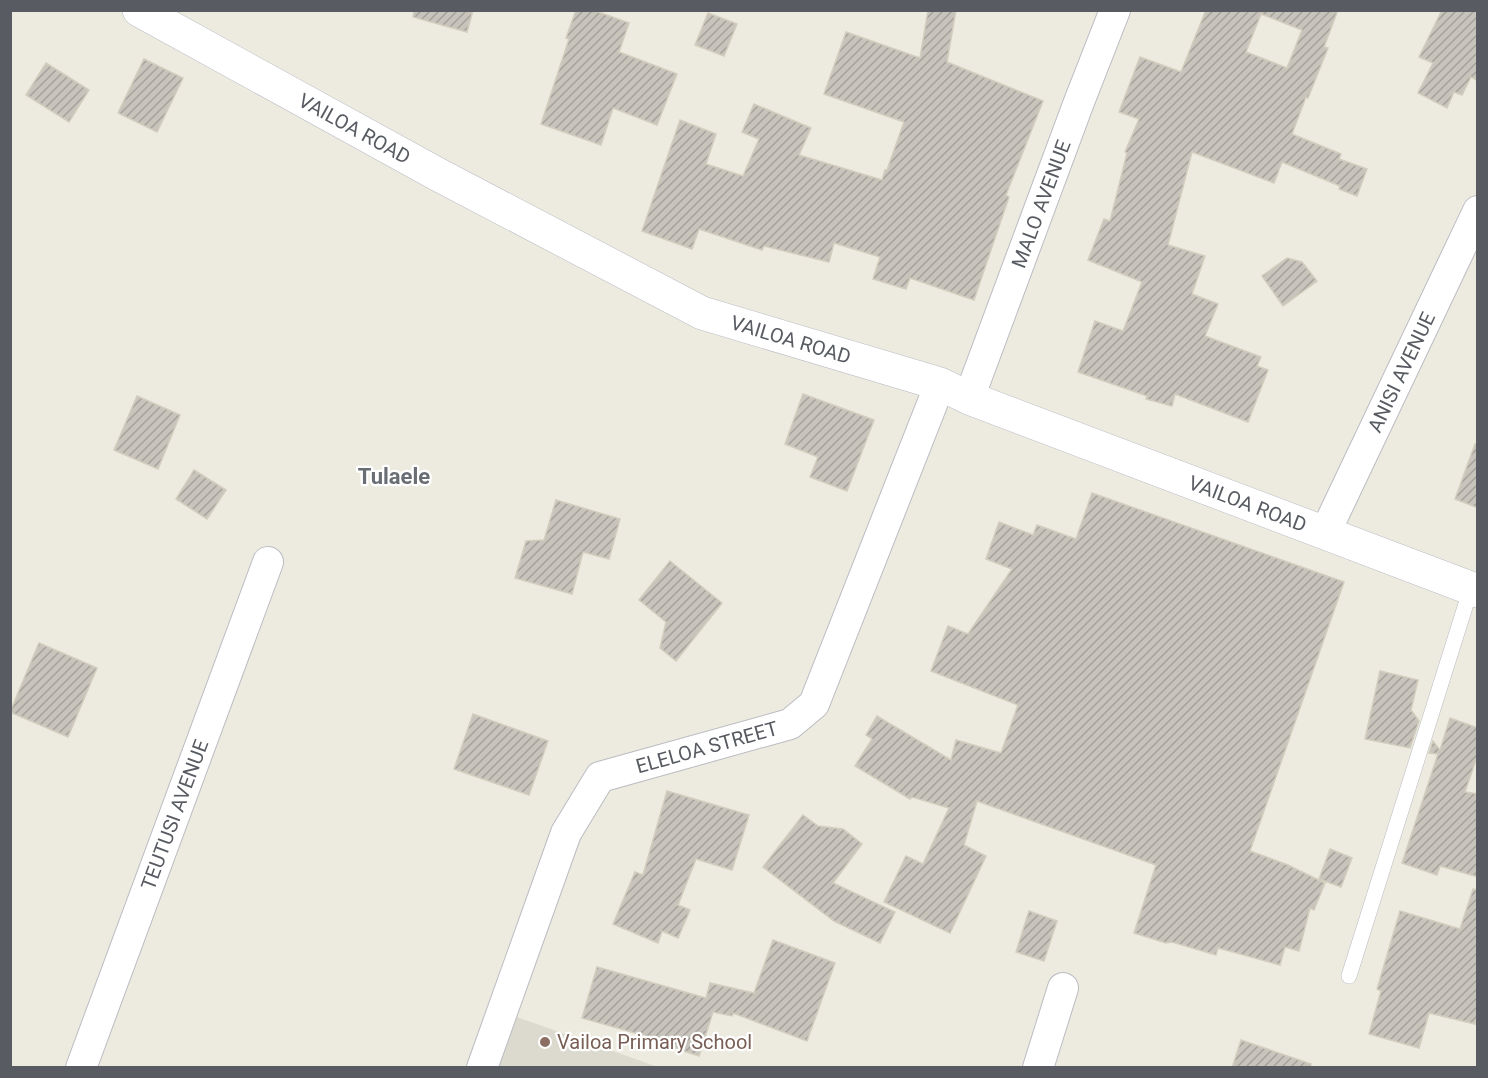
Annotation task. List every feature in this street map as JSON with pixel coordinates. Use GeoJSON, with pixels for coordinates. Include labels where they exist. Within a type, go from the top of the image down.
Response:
{"type":"FeatureCollection","features":[{"type":"Feature","properties":{"kind":"main road","name":"VAILOA ROAD"},"geometry":{"type":"LineString","coordinates":[[139,10],[437,174],[702,313],[940,384],[969,398],[1474,590]]}},
{"type":"Feature","properties":{"kind":"street","name":"MALO AVENUE"},"geometry":{"type":"LineString","coordinates":[[969,398],[1115,10]]}},
{"type":"Feature","properties":{"kind":"street","name":"ANISI AVENUE"},"geometry":{"type":"LineString","coordinates":[[1325,533],[1478,211]]}},
{"type":"Feature","properties":{"kind":"street","name":"ELELOA STREET"},"geometry":{"type":"LineString","coordinates":[[482,1068],[566,833],[600,777],[790,724],[814,704],[940,384]]}},
{"type":"Feature","properties":{"kind":"street","name":"TEUTUSI AVENUE"},"geometry":{"type":"LineString","coordinates":[[81,1068],[268,562]]}},
{"type":"Feature","properties":{"kind":"street"},"geometry":{"type":"LineString","coordinates":[[1038,1068],[1063,988]]}},
{"type":"Feature","properties":{"kind":"lane"},"geometry":{"type":"LineString","coordinates":[[1349,976],[1474,590]]}},
{"type":"Feature","properties":{"kind":"shaded area","name":"Vailoa Primary School"},"geometry":{"type":"Polygon","coordinates":[[[514,1016],[658,1067],[495,1068],[514,1016]]]}},
{"type":"Feature","properties":{"kind":"building"},"geometry":{"type":"Polygon","coordinates":[[[414,10],[473,10],[467,32],[413,17],[414,10]]]}},
{"type":"Feature","properties":{"kind":"building"},"geometry":{"type":"Polygon","coordinates":[[[576,10],[593,10],[629,23],[619,52],[677,74],[657,125],[613,108],[601,145],[541,124],[569,39],[566,38],[576,10]]]}},
{"type":"Feature","properties":{"kind":"building"},"geometry":{"type":"Polygon","coordinates":[[[928,10],[956,10],[947,62],[1043,101],[1006,195],[1009,197],[974,300],[910,278],[906,289],[873,279],[880,257],[834,243],[829,262],[764,246],[762,250],[699,229],[692,249],[642,231],[680,120],[716,134],[706,164],[743,176],[759,139],[742,132],[754,104],[811,128],[799,155],[882,180],[904,122],[824,94],[846,32],[920,58],[928,10]]]}},
{"type":"Feature","properties":{"kind":"building"},"geometry":{"type":"Polygon","coordinates":[[[1206,10],[1338,10],[1324,47],[1328,48],[1292,134],[1341,154],[1339,159],[1367,169],[1357,196],[1339,189],[1340,186],[1282,162],[1274,183],[1192,152],[1168,245],[1205,256],[1192,294],[1218,304],[1205,336],[1261,357],[1257,366],[1268,370],[1248,422],[1175,394],[1172,406],[1146,399],[1147,396],[1078,372],[1095,321],[1123,331],[1142,282],[1088,260],[1104,219],[1110,221],[1127,153],[1125,152],[1139,119],[1119,112],[1140,57],[1181,72],[1206,10]],[[1261,14],[1246,52],[1287,68],[1302,30],[1261,14]]]}},
{"type":"Feature","properties":{"kind":"building"},"geometry":{"type":"Polygon","coordinates":[[[1442,10],[1478,10],[1478,81],[1471,77],[1462,95],[1454,92],[1447,108],[1418,93],[1433,63],[1419,57],[1442,10]]]}},
{"type":"Feature","properties":{"kind":"building"},"geometry":{"type":"Polygon","coordinates":[[[708,13],[737,24],[724,56],[695,45],[708,13]]]}},
{"type":"Feature","properties":{"kind":"building"},"geometry":{"type":"Polygon","coordinates":[[[144,59],[183,78],[157,132],[118,113],[144,59]]]}},
{"type":"Feature","properties":{"kind":"building"},"geometry":{"type":"Polygon","coordinates":[[[46,63],[89,90],[69,122],[26,95],[46,63]]]}},
{"type":"Feature","properties":{"kind":"building"},"geometry":{"type":"Polygon","coordinates":[[[1287,258],[1302,262],[1317,281],[1283,306],[1262,276],[1287,258]]]}},
{"type":"Feature","properties":{"kind":"building"},"geometry":{"type":"Polygon","coordinates":[[[803,394],[874,420],[847,491],[810,477],[818,457],[785,444],[803,394]]]}},
{"type":"Feature","properties":{"kind":"building"},"geometry":{"type":"Polygon","coordinates":[[[137,396],[180,415],[158,469],[114,450],[137,396]]]}},
{"type":"Feature","properties":{"kind":"building"},"geometry":{"type":"Polygon","coordinates":[[[1475,444],[1478,444],[1478,508],[1455,499],[1475,444]]]}},
{"type":"Feature","properties":{"kind":"building"},"geometry":{"type":"Polygon","coordinates":[[[194,470],[226,490],[207,519],[176,499],[194,470]]]}},
{"type":"Feature","properties":{"kind":"building"},"geometry":{"type":"Polygon","coordinates":[[[1092,493],[1344,582],[1250,851],[1288,865],[1325,883],[1314,910],[1310,908],[1299,951],[1285,947],[1280,965],[1218,948],[1216,955],[1134,933],[1156,865],[977,801],[964,845],[986,856],[950,933],[884,902],[906,856],[923,864],[949,808],[912,797],[910,799],[855,766],[872,739],[866,735],[877,716],[951,760],[956,740],[1001,753],[1018,705],[931,671],[948,626],[968,634],[1012,569],[986,559],[999,522],[1033,535],[1037,525],[1076,539],[1092,493]]]}},
{"type":"Feature","properties":{"kind":"building"},"geometry":{"type":"Polygon","coordinates":[[[556,500],[620,519],[609,559],[583,552],[572,594],[515,578],[526,541],[544,540],[556,500]]]}},
{"type":"Feature","properties":{"kind":"building"},"geometry":{"type":"Polygon","coordinates":[[[670,561],[722,603],[676,661],[660,648],[666,622],[639,600],[670,561]]]}},
{"type":"Feature","properties":{"kind":"building"},"geometry":{"type":"Polygon","coordinates":[[[39,643],[97,668],[68,737],[10,712],[39,643]]]}},
{"type":"Feature","properties":{"kind":"building"},"geometry":{"type":"Polygon","coordinates":[[[1380,671],[1418,680],[1411,710],[1419,721],[1410,748],[1365,739],[1380,671]]]}},
{"type":"Feature","properties":{"kind":"building"},"geometry":{"type":"Polygon","coordinates":[[[473,714],[548,741],[529,795],[454,769],[473,714]]]}},
{"type":"Feature","properties":{"kind":"building"},"geometry":{"type":"Polygon","coordinates":[[[1450,718],[1478,728],[1478,754],[1465,792],[1478,794],[1478,877],[1440,866],[1437,875],[1402,863],[1438,754],[1429,753],[1433,741],[1440,750],[1450,718]]]}},
{"type":"Feature","properties":{"kind":"building"},"geometry":{"type":"Polygon","coordinates":[[[667,791],[749,815],[732,870],[696,859],[678,905],[690,910],[678,938],[662,931],[658,943],[613,924],[635,872],[643,875],[667,791]]]}},
{"type":"Feature","properties":{"kind":"building"},"geometry":{"type":"Polygon","coordinates":[[[803,815],[818,826],[843,829],[862,844],[833,883],[895,912],[880,943],[834,921],[763,867],[803,815]]]}},
{"type":"Feature","properties":{"kind":"building"},"geometry":{"type":"Polygon","coordinates":[[[1330,849],[1352,858],[1341,887],[1319,879],[1330,849]]]}},
{"type":"Feature","properties":{"kind":"building"},"geometry":{"type":"Polygon","coordinates":[[[1473,889],[1478,890],[1478,1013],[1475,1024],[1429,1013],[1419,1048],[1369,1034],[1381,991],[1377,989],[1400,911],[1460,929],[1473,889]]]}},
{"type":"Feature","properties":{"kind":"building"},"geometry":{"type":"Polygon","coordinates":[[[1029,911],[1057,921],[1044,961],[1016,952],[1029,911]]]}},
{"type":"Feature","properties":{"kind":"building"},"geometry":{"type":"Polygon","coordinates":[[[773,940],[835,963],[807,1041],[733,1013],[732,1016],[713,1012],[699,1056],[666,1045],[667,1042],[582,1018],[597,967],[706,998],[710,983],[754,993],[773,940]]]}},
{"type":"Feature","properties":{"kind":"building"},"geometry":{"type":"Polygon","coordinates":[[[1241,1040],[1311,1064],[1310,1068],[1232,1068],[1241,1040]]]}},
{"type":"Feature","properties":{"kind":"place","name":"Vailoa Primary School"},"geometry":{"type":"Point","coordinates":[545,1042]}},
{"type":"Feature","properties":{"kind":"district","name":"Tulaele"},"geometry":{"type":"Point","coordinates":[394,476]}}]}
